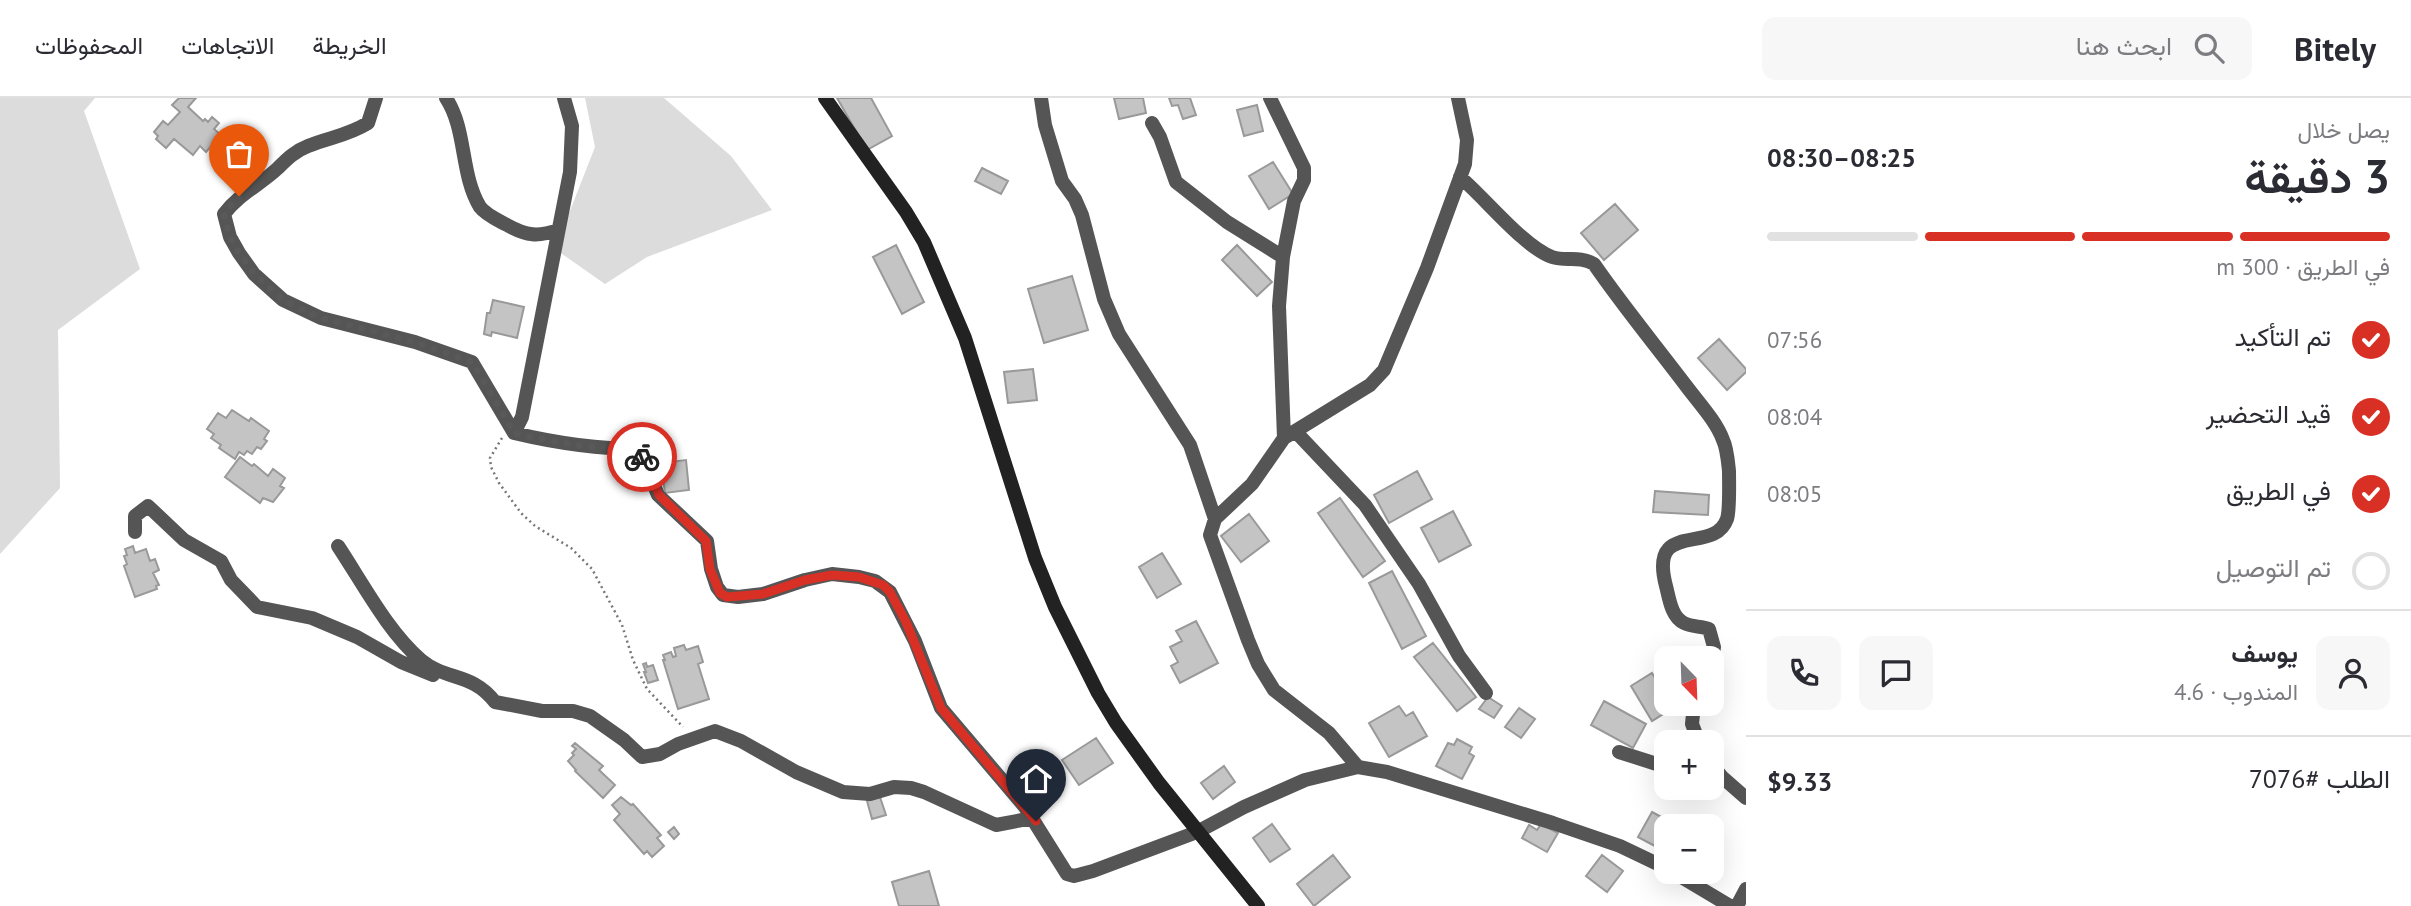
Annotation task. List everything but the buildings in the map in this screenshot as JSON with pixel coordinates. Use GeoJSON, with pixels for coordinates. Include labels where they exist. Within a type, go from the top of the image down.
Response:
{"type":"FeatureCollection","features":[{"type":"Feature","properties":{"kind":"main road"},"geometry":{"type":"LineString","coordinates":[[825,98],[906,212],[924,242],[965,338],[1035,558],[1055,607],[1098,693],[1115,723],[1197,832],[1258,906]]}},
{"type":"Feature","properties":{"kind":"street"},"geometry":{"type":"LineString","coordinates":[[376,98],[368,122],[352,133],[297,152],[239,196],[224,214],[230,237],[254,274],[283,300],[321,318],[415,342],[472,362],[514,433],[571,444],[619,450],[639,449],[659,495],[706,541],[710,569],[720,593],[727,597],[763,594],[805,580],[832,575],[859,577],[883,585],[890,592],[906,622],[941,708],[1033,818],[1067,874],[1074,876],[1093,871],[1197,832],[1305,779],[1358,766],[1387,772],[1564,827],[1620,846],[1654,862]]}},
{"type":"Feature","properties":{"kind":"street"},"geometry":{"type":"LineString","coordinates":[[446,98],[456,122],[472,187],[481,209],[516,230],[540,236],[558,230]]}},
{"type":"Feature","properties":{"kind":"street"},"geometry":{"type":"LineString","coordinates":[[514,433],[522,417],[570,172],[572,126],[564,98]]}},
{"type":"Feature","properties":{"kind":"street"},"geometry":{"type":"LineString","coordinates":[[1041,98],[1045,125],[1062,181],[1075,198],[1082,215],[1104,299],[1119,334],[1190,446],[1215,519]]}},
{"type":"Feature","properties":{"kind":"street"},"geometry":{"type":"LineString","coordinates":[[1270,98],[1304,168],[1304,180],[1294,201],[1283,257],[1279,316],[1290,435],[1365,505],[1419,584],[1459,656],[1486,693]]}},
{"type":"Feature","properties":{"kind":"street"},"geometry":{"type":"LineString","coordinates":[[1358,766],[1329,733],[1274,690],[1258,664],[1210,535],[1215,519],[1252,484],[1290,435],[1370,385],[1384,370],[1427,268],[1465,164],[1467,140],[1458,98]]}},
{"type":"Feature","properties":{"kind":"street"},"geometry":{"type":"LineString","coordinates":[[1152,123],[1160,136],[1176,182],[1227,222],[1283,257]]}},
{"type":"Feature","properties":{"kind":"street"},"geometry":{"type":"LineString","coordinates":[[1460,177],[1511,227],[1551,257],[1569,260],[1584,258],[1594,264],[1703,409],[1723,440],[1729,471],[1727,520],[1710,536],[1671,546],[1663,560],[1663,572],[1677,619],[1709,629],[1714,646]]}},
{"type":"Feature","properties":{"kind":"street"},"geometry":{"type":"LineString","coordinates":[[135,531],[135,516],[148,506],[184,540],[221,561],[230,580],[257,607],[312,618],[357,637],[430,675],[452,675]]}},
{"type":"Feature","properties":{"kind":"street"},"geometry":{"type":"LineString","coordinates":[[338,547],[394,629],[418,658],[429,667],[472,681],[495,702],[542,711],[573,711],[590,716],[624,740],[642,757],[660,754],[715,731],[726,734],[796,772],[843,792],[870,794],[894,787],[911,788],[996,825],[1033,818]]}},
{"type":"Feature","properties":{"kind":"street"},"geometry":{"type":"LineString","coordinates":[[1619,752],[1654,763]]}},
{"type":"Feature","properties":{"kind":"street"},"geometry":{"type":"LineString","coordinates":[[1724,782],[1746,798]]}},
{"type":"Feature","properties":{"kind":"street"},"geometry":{"type":"LineString","coordinates":[[1693,884],[1730,906]]}},
{"type":"Feature","properties":{"kind":"street"},"geometry":{"type":"LineString","coordinates":[[1737,906],[1746,889]]}},
{"type":"Feature","properties":{"kind":"path"},"geometry":{"type":"LineString","coordinates":[[514,433],[500,440],[490,458],[499,484],[521,513],[535,526],[570,548],[592,569],[622,625],[633,660],[647,689],[684,728],[702,735]]}},
{"type":"Feature","properties":{"kind":"shaded area"},"geometry":{"type":"Polygon","coordinates":[[[0,98],[95,98],[84,111],[140,269],[58,330],[60,488],[0,554],[0,98]]]}},
{"type":"Feature","properties":{"kind":"shaded area"},"geometry":{"type":"Polygon","coordinates":[[[585,98],[664,98],[731,156],[772,210],[647,257],[605,284],[555,249],[595,147],[585,98]]]}},
{"type":"Feature","properties":{"kind":"way so far"},"geometry":{"type":"LineString","coordinates":[[239,196],[224,214],[230,237],[254,274],[283,300],[321,318],[436,348],[472,362],[514,433],[571,444],[619,450],[639,449],[642,457]]}},
{"type":"Feature","properties":{"kind":"route"},"geometry":{"type":"LineString","coordinates":[[642,457],[659,495],[706,541],[710,569],[723,595],[738,597],[763,594],[805,580],[832,575],[859,577],[883,585],[890,592],[915,641],[941,708],[1036,821]]}}]}
